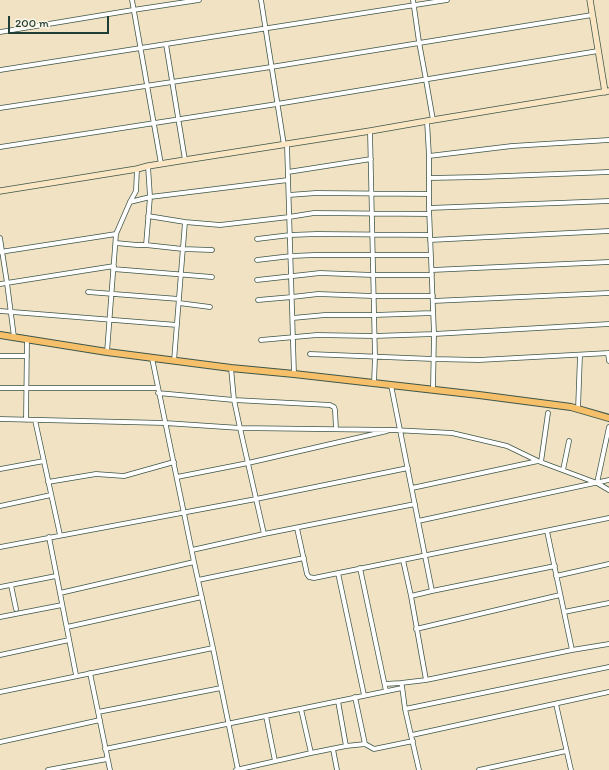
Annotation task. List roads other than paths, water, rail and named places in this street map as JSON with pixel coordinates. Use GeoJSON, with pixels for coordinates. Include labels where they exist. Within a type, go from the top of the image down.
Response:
{"type":"FeatureCollection","features":[{"type":"Feature","properties":{"kind":"main road"},"geometry":{"type":"LineString","coordinates":[[0,335],[174,361],[433,389],[571,407],[609,418]]}},
{"type":"Feature","properties":{"kind":"street"},"geometry":{"type":"LineString","coordinates":[[132,0],[161,164]]}},
{"type":"Feature","properties":{"kind":"street"},"geometry":{"type":"LineString","coordinates":[[0,32],[199,0]]}},
{"type":"Feature","properties":{"kind":"street"},"geometry":{"type":"LineString","coordinates":[[261,0],[285,145],[288,172],[294,374]]}},
{"type":"Feature","properties":{"kind":"street"},"geometry":{"type":"LineString","coordinates":[[413,0],[426,80],[430,120],[429,214],[434,334],[433,389]]}},
{"type":"Feature","properties":{"kind":"street"},"geometry":{"type":"LineString","coordinates":[[0,70],[447,0]]}},
{"type":"Feature","properties":{"kind":"street"},"geometry":{"type":"LineString","coordinates":[[0,191],[185,160],[370,132],[430,120],[607,91],[598,51],[590,0]]}},
{"type":"Feature","properties":{"kind":"street"},"geometry":{"type":"LineString","coordinates":[[0,108],[271,67],[592,15]]}},
{"type":"Feature","properties":{"kind":"street"},"geometry":{"type":"LineString","coordinates":[[166,44],[185,160]]}},
{"type":"Feature","properties":{"kind":"street"},"geometry":{"type":"LineString","coordinates":[[0,147],[277,104],[598,51]]}},
{"type":"Feature","properties":{"kind":"street"},"geometry":{"type":"LineString","coordinates":[[370,132],[375,357],[374,383]]}},
{"type":"Feature","properties":{"kind":"street"},"geometry":{"type":"LineString","coordinates":[[430,156],[512,146],[609,140]]}},
{"type":"Feature","properties":{"kind":"street"},"geometry":{"type":"LineString","coordinates":[[288,172],[371,159]]}},
{"type":"Feature","properties":{"kind":"street"},"geometry":{"type":"LineString","coordinates":[[146,245],[150,197],[148,166]]}},
{"type":"Feature","properties":{"kind":"street"},"geometry":{"type":"LineString","coordinates":[[107,352],[116,234],[136,192],[137,169]]}},
{"type":"Feature","properties":{"kind":"street"},"geometry":{"type":"LineString","coordinates":[[429,178],[609,172]]}},
{"type":"Feature","properties":{"kind":"street"},"geometry":{"type":"LineString","coordinates":[[130,202],[150,197],[288,180]]}},
{"type":"Feature","properties":{"kind":"street"},"geometry":{"type":"LineString","coordinates":[[289,195],[316,193],[429,194]]}},
{"type":"Feature","properties":{"kind":"street"},"geometry":{"type":"LineString","coordinates":[[429,208],[609,201]]}},
{"type":"Feature","properties":{"kind":"street"},"geometry":{"type":"LineString","coordinates":[[148,216],[185,222],[220,225],[314,213],[429,214]]}},
{"type":"Feature","properties":{"kind":"street"},"geometry":{"type":"LineString","coordinates":[[174,361],[185,222]]}},
{"type":"Feature","properties":{"kind":"street"},"geometry":{"type":"LineString","coordinates":[[257,239],[316,234],[372,234],[430,237],[609,231]]}},
{"type":"Feature","properties":{"kind":"street"},"geometry":{"type":"LineString","coordinates":[[1,252],[116,234]]}},
{"type":"Feature","properties":{"kind":"street"},"geometry":{"type":"LineString","coordinates":[[0,238],[14,337]]}},
{"type":"Feature","properties":{"kind":"street"},"geometry":{"type":"LineString","coordinates":[[116,243],[212,250]]}},
{"type":"Feature","properties":{"kind":"street"},"geometry":{"type":"LineString","coordinates":[[257,260],[291,256],[372,254],[431,255]]}},
{"type":"Feature","properties":{"kind":"street"},"geometry":{"type":"LineString","coordinates":[[257,280],[320,273],[373,275],[432,273],[609,262]]}},
{"type":"Feature","properties":{"kind":"street"},"geometry":{"type":"LineString","coordinates":[[0,284],[114,268],[212,277]]}},
{"type":"Feature","properties":{"kind":"street"},"geometry":{"type":"LineString","coordinates":[[88,292],[179,301],[210,307]]}},
{"type":"Feature","properties":{"kind":"street"},"geometry":{"type":"LineString","coordinates":[[433,301],[609,293]]}},
{"type":"Feature","properties":{"kind":"street"},"geometry":{"type":"LineString","coordinates":[[258,300],[292,298],[318,294],[433,296]]}},
{"type":"Feature","properties":{"kind":"street"},"geometry":{"type":"LineString","coordinates":[[0,311],[177,325]]}},
{"type":"Feature","properties":{"kind":"street"},"geometry":{"type":"LineString","coordinates":[[293,318],[325,315],[433,313]]}},
{"type":"Feature","properties":{"kind":"street"},"geometry":{"type":"LineString","coordinates":[[261,340],[317,335],[374,336],[434,334],[609,324]]}},
{"type":"Feature","properties":{"kind":"street"},"geometry":{"type":"LineString","coordinates":[[26,420],[27,339]]}},
{"type":"Feature","properties":{"kind":"street"},"geometry":{"type":"LineString","coordinates":[[310,354],[479,360],[608,353],[609,361]]}},
{"type":"Feature","properties":{"kind":"street"},"geometry":{"type":"LineString","coordinates":[[578,409],[580,354]]}},
{"type":"Feature","properties":{"kind":"street"},"geometry":{"type":"LineString","coordinates":[[0,356],[27,356]]}},
{"type":"Feature","properties":{"kind":"street"},"geometry":{"type":"LineString","coordinates":[[152,358],[158,393],[174,462],[238,770],[346,746],[365,744],[374,749],[413,741]]}},
{"type":"Feature","properties":{"kind":"street"},"geometry":{"type":"LineString","coordinates":[[231,368],[234,400],[264,534]]}},
{"type":"Feature","properties":{"kind":"street"},"geometry":{"type":"LineString","coordinates":[[392,385],[432,590]]}},
{"type":"Feature","properties":{"kind":"street"},"geometry":{"type":"LineString","coordinates":[[0,388],[158,388]]}},
{"type":"Feature","properties":{"kind":"street"},"geometry":{"type":"LineString","coordinates":[[158,393],[234,400],[330,406],[334,407],[335,410],[336,429]]}},
{"type":"Feature","properties":{"kind":"street"},"geometry":{"type":"LineString","coordinates":[[540,461],[548,413]]}},
{"type":"Feature","properties":{"kind":"street"},"geometry":{"type":"LineString","coordinates":[[0,420],[165,423],[240,428],[400,430],[452,433],[507,446],[540,461],[597,483],[609,490]]}},
{"type":"Feature","properties":{"kind":"street"},"geometry":{"type":"LineString","coordinates":[[35,420],[60,535]]}},
{"type":"Feature","properties":{"kind":"street"},"geometry":{"type":"LineString","coordinates":[[597,483],[609,427]]}},
{"type":"Feature","properties":{"kind":"street"},"geometry":{"type":"LineString","coordinates":[[177,478],[393,430]]}},
{"type":"Feature","properties":{"kind":"street"},"geometry":{"type":"LineString","coordinates":[[562,470],[569,441]]}},
{"type":"Feature","properties":{"kind":"street"},"geometry":{"type":"LineString","coordinates":[[0,469],[44,461]]}},
{"type":"Feature","properties":{"kind":"street"},"geometry":{"type":"LineString","coordinates":[[412,488],[540,461]]}},
{"type":"Feature","properties":{"kind":"street"},"geometry":{"type":"LineString","coordinates":[[48,482],[96,474],[124,476],[174,462]]}},
{"type":"Feature","properties":{"kind":"street"},"geometry":{"type":"LineString","coordinates":[[0,547],[256,499],[408,468]]}},
{"type":"Feature","properties":{"kind":"street"},"geometry":{"type":"LineString","coordinates":[[418,521],[609,480]]}},
{"type":"Feature","properties":{"kind":"street"},"geometry":{"type":"LineString","coordinates":[[0,506],[51,495]]}},
{"type":"Feature","properties":{"kind":"street"},"geometry":{"type":"LineString","coordinates":[[192,550],[415,504]]}},
{"type":"Feature","properties":{"kind":"street"},"geometry":{"type":"LineString","coordinates":[[297,528],[307,574],[309,577],[314,578],[609,518]]}},
{"type":"Feature","properties":{"kind":"street"},"geometry":{"type":"LineString","coordinates":[[547,531],[572,650]]}},
{"type":"Feature","properties":{"kind":"street"},"geometry":{"type":"LineString","coordinates":[[49,537],[76,676]]}},
{"type":"Feature","properties":{"kind":"street"},"geometry":{"type":"LineString","coordinates":[[198,580],[304,558]]}},
{"type":"Feature","properties":{"kind":"street"},"geometry":{"type":"LineString","coordinates":[[403,560],[426,680]]}},
{"type":"Feature","properties":{"kind":"street"},"geometry":{"type":"LineString","coordinates":[[60,593],[194,562]]}},
{"type":"Feature","properties":{"kind":"street"},"geometry":{"type":"LineString","coordinates":[[556,576],[609,564]]}},
{"type":"Feature","properties":{"kind":"street"},"geometry":{"type":"LineString","coordinates":[[411,596],[432,590],[554,566]]}},
{"type":"Feature","properties":{"kind":"street"},"geometry":{"type":"LineString","coordinates":[[360,568],[386,691]]}},
{"type":"Feature","properties":{"kind":"street"},"geometry":{"type":"LineString","coordinates":[[338,573],[364,695]]}},
{"type":"Feature","properties":{"kind":"street"},"geometry":{"type":"LineString","coordinates":[[0,587],[56,576]]}},
{"type":"Feature","properties":{"kind":"street"},"geometry":{"type":"LineString","coordinates":[[11,585],[16,609]]}},
{"type":"Feature","properties":{"kind":"street"},"geometry":{"type":"LineString","coordinates":[[416,629],[560,595]]}},
{"type":"Feature","properties":{"kind":"street"},"geometry":{"type":"LineString","coordinates":[[67,628],[202,596]]}},
{"type":"Feature","properties":{"kind":"street"},"geometry":{"type":"LineString","coordinates":[[564,612],[609,602]]}},
{"type":"Feature","properties":{"kind":"street"},"geometry":{"type":"LineString","coordinates":[[0,617],[62,605]]}},
{"type":"Feature","properties":{"kind":"street"},"geometry":{"type":"LineString","coordinates":[[0,655],[69,640]]}},
{"type":"Feature","properties":{"kind":"street"},"geometry":{"type":"LineString","coordinates":[[105,749],[386,691],[402,685],[426,680],[572,650],[609,644]]}},
{"type":"Feature","properties":{"kind":"street"},"geometry":{"type":"LineString","coordinates":[[0,692],[213,648]]}},
{"type":"Feature","properties":{"kind":"street"},"geometry":{"type":"LineString","coordinates":[[406,709],[609,667]]}},
{"type":"Feature","properties":{"kind":"street"},"geometry":{"type":"LineString","coordinates":[[90,673],[110,770]]}},
{"type":"Feature","properties":{"kind":"street"},"geometry":{"type":"LineString","coordinates":[[385,684],[402,685]]}},
{"type":"Feature","properties":{"kind":"street"},"geometry":{"type":"LineString","coordinates":[[402,685],[419,770]]}},
{"type":"Feature","properties":{"kind":"street"},"geometry":{"type":"LineString","coordinates":[[98,712],[221,688]]}},
{"type":"Feature","properties":{"kind":"street"},"geometry":{"type":"LineString","coordinates":[[412,736],[609,692]]}},
{"type":"Feature","properties":{"kind":"street"},"geometry":{"type":"LineString","coordinates":[[355,697],[365,744]]}},
{"type":"Feature","properties":{"kind":"street"},"geometry":{"type":"LineString","coordinates":[[338,701],[346,746]]}},
{"type":"Feature","properties":{"kind":"street"},"geometry":{"type":"LineString","coordinates":[[556,704],[571,770]]}},
{"type":"Feature","properties":{"kind":"street"},"geometry":{"type":"LineString","coordinates":[[301,708],[311,753]]}},
{"type":"Feature","properties":{"kind":"street"},"geometry":{"type":"LineString","coordinates":[[266,716],[275,761]]}},
{"type":"Feature","properties":{"kind":"street"},"geometry":{"type":"LineString","coordinates":[[0,742],[100,720]]}},
{"type":"Feature","properties":{"kind":"street"},"geometry":{"type":"LineString","coordinates":[[333,749],[337,770]]}},
{"type":"Feature","properties":{"kind":"street"},"geometry":{"type":"LineString","coordinates":[[479,770],[566,751]]}},
{"type":"Feature","properties":{"kind":"street"},"geometry":{"type":"LineString","coordinates":[[48,770],[107,759]]}}]}
